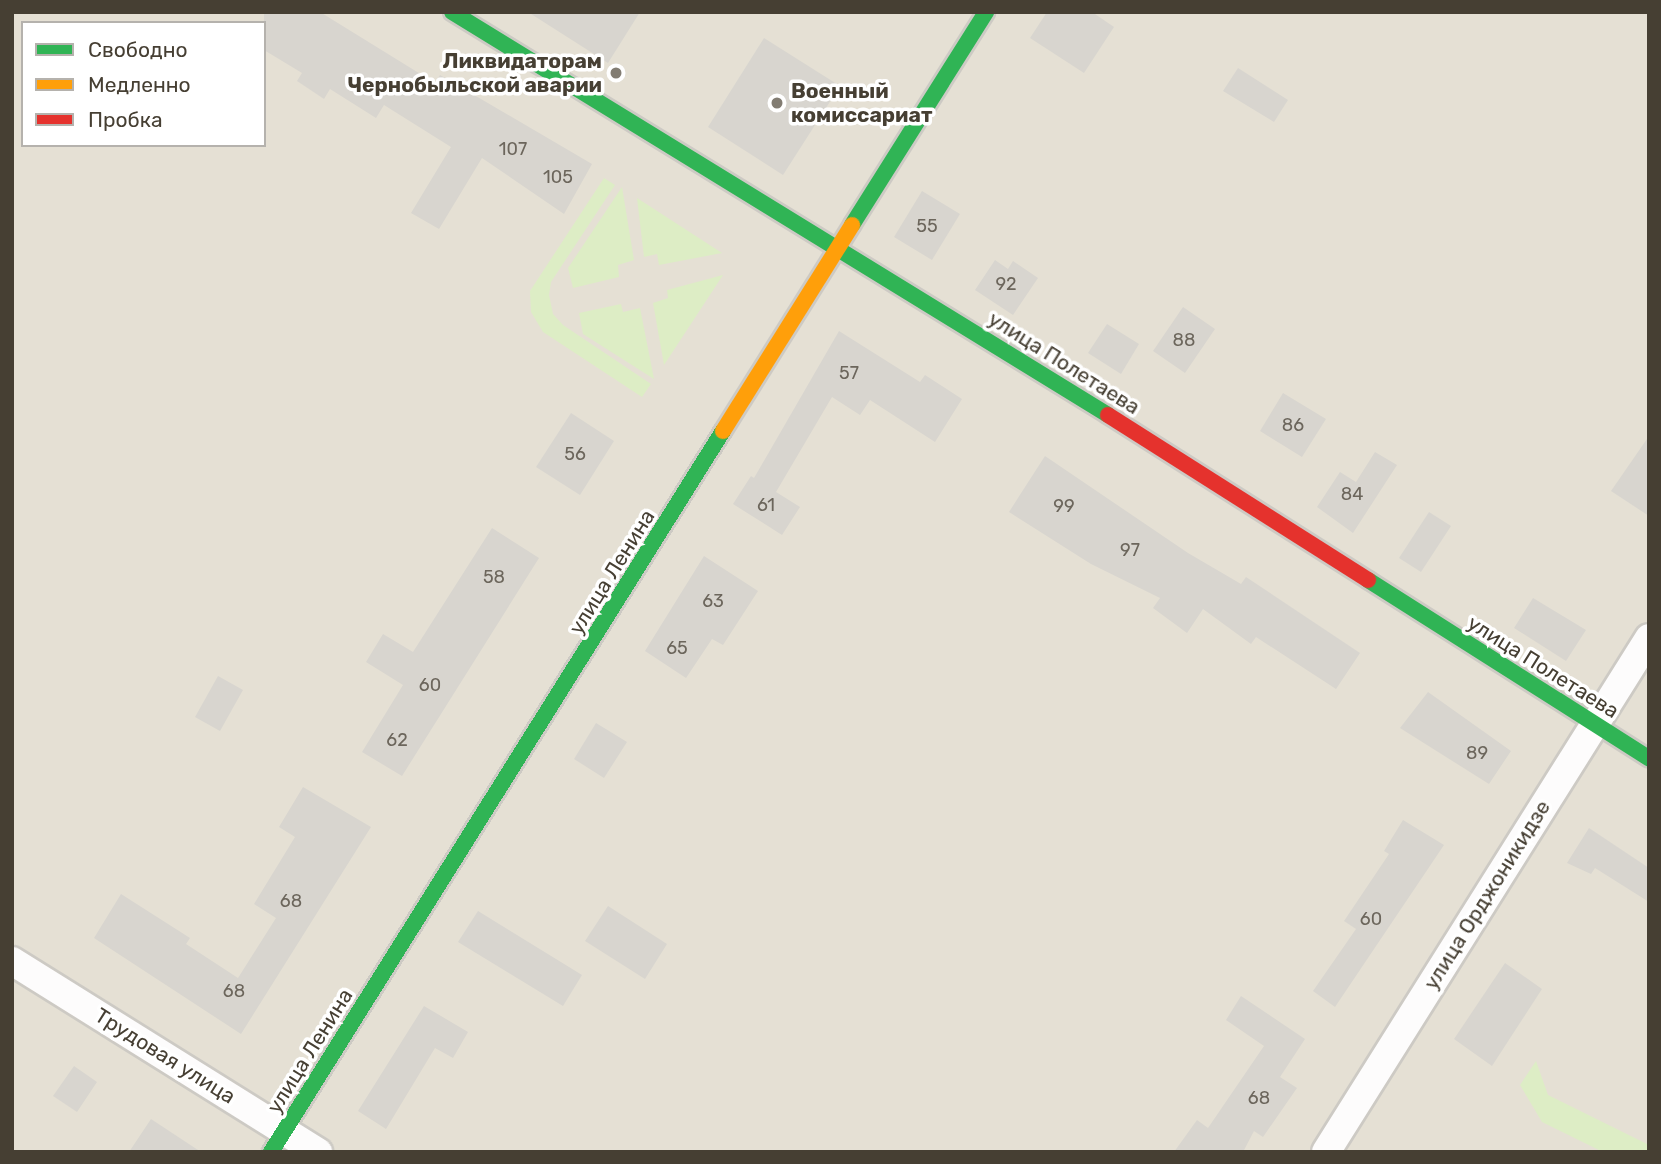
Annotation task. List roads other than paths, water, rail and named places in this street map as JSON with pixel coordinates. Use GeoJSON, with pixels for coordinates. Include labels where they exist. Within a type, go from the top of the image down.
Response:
{"type":"FeatureCollection","features":[{"type":"Feature","properties":{"kind":"street","name":"улица Полетаева"},"geometry":{"type":"LineString","coordinates":[[452,12],[842,247],[1649,758]]}},
{"type":"Feature","properties":{"kind":"street","name":"улица Ленина"},"geometry":{"type":"LineString","coordinates":[[278,1141],[842,247],[986,12]]}},
{"type":"Feature","properties":{"kind":"street","name":"улица Орджоникидзе"},"geometry":{"type":"LineString","coordinates":[[1325,1152],[1649,638]]}},
{"type":"Feature","properties":{"kind":"street","name":"Трудовая улица"},"geometry":{"type":"LineString","coordinates":[[12,961],[278,1141],[318,1152]]}},
{"type":"Feature","properties":{"kind":"place","name":"Ликвидаторам Чернобыльской аварии"},"geometry":{"type":"Point","coordinates":[616,73]}},
{"type":"Feature","properties":{"kind":"place","name":"Военный комиссариат"},"geometry":{"type":"Point","coordinates":[777,103]}}]}
